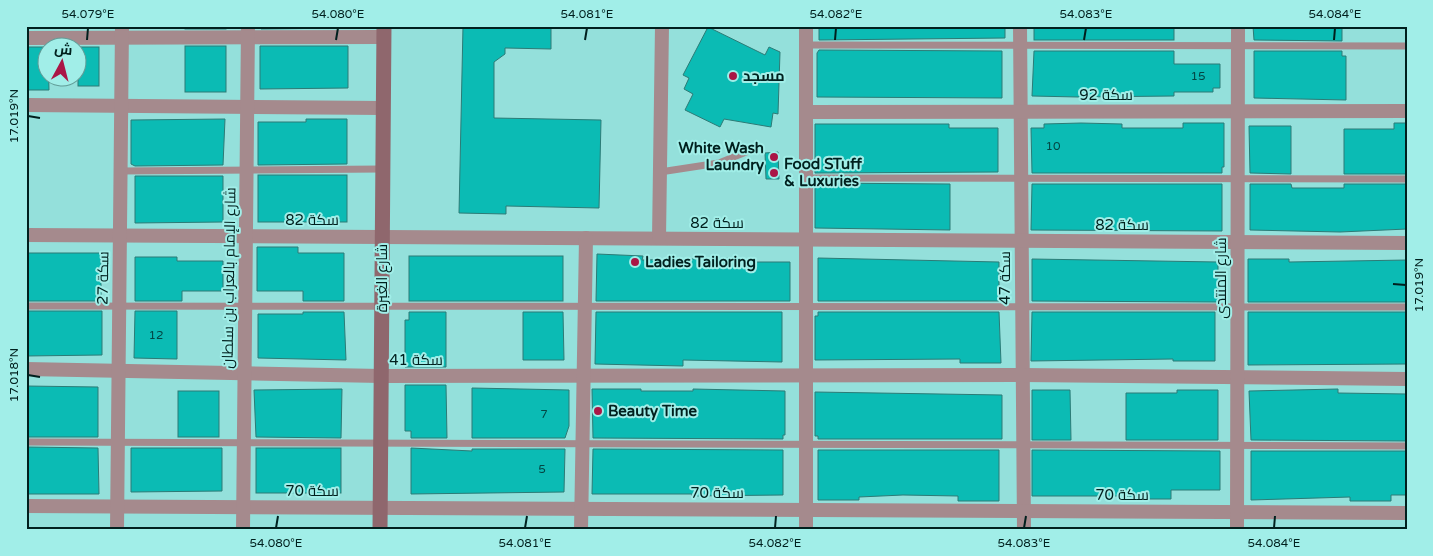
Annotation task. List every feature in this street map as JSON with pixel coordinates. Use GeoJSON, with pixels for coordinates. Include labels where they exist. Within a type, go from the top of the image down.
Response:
{"type":"FeatureCollection","features":[{"type":"Feature","properties":{"kind":"street"},"geometry":{"type":"LineString","coordinates":[[659,238],[662,26]]}},
{"type":"Feature","properties":{"kind":"street"},"geometry":{"type":"LineString","coordinates":[[806,26],[806,530]]}},
{"type":"Feature","properties":{"kind":"street","name":"سكة 47"},"geometry":{"type":"LineString","coordinates":[[1020,26],[1024,530]]}},
{"type":"Feature","properties":{"kind":"street","name":"شارع المنتدى"},"geometry":{"type":"LineString","coordinates":[[1238,26],[1238,530]]}},
{"type":"Feature","properties":{"kind":"street"},"geometry":{"type":"LineString","coordinates":[[26,38],[122,32],[384,32]]}},
{"type":"Feature","properties":{"kind":"street","name":"سكة 27"},"geometry":{"type":"LineString","coordinates":[[116,530],[122,32]]}},
{"type":"Feature","properties":{"kind":"street","name":"شارع الإمام بالعراب بن سلطان"},"geometry":{"type":"LineString","coordinates":[[243,530],[248,32]]}},
{"type":"Feature","properties":{"kind":"street","name":"شارع الغبرة"},"geometry":{"type":"LineString","coordinates":[[380,530],[384,32]]}},
{"type":"Feature","properties":{"kind":"street"},"geometry":{"type":"LineString","coordinates":[[26,105],[383,108]]}},
{"type":"Feature","properties":{"kind":"street","name":"سكة 92"},"geometry":{"type":"LineString","coordinates":[[806,112],[1407,111]]}},
{"type":"Feature","properties":{"kind":"street","name":"سكة 82"},"geometry":{"type":"LineString","coordinates":[[26,235],[1407,243]]}},
{"type":"Feature","properties":{"kind":"street"},"geometry":{"type":"LineString","coordinates":[[581,530],[586,238]]}},
{"type":"Feature","properties":{"kind":"street","name":"سكة 41"},"geometry":{"type":"LineString","coordinates":[[26,370],[381,376],[1022,375],[1407,379]]}},
{"type":"Feature","properties":{"kind":"street","name":"سكة 70"},"geometry":{"type":"LineString","coordinates":[[26,506],[1407,513]]}},
{"type":"Feature","properties":{"kind":"lane"},"geometry":{"type":"LineString","coordinates":[[806,46],[1407,46]]}},
{"type":"Feature","properties":{"kind":"lane"},"geometry":{"type":"LineString","coordinates":[[660,172],[719,163],[746,152]]}},
{"type":"Feature","properties":{"kind":"lane"},"geometry":{"type":"LineString","coordinates":[[120,171],[382,169]]}},
{"type":"Feature","properties":{"kind":"lane"},"geometry":{"type":"LineString","coordinates":[[806,178],[1407,179]]}},
{"type":"Feature","properties":{"kind":"lane"},"geometry":{"type":"LineString","coordinates":[[26,306],[1407,307]]}},
{"type":"Feature","properties":{"kind":"lane"},"geometry":{"type":"LineString","coordinates":[[26,442],[1407,446]]}},
{"type":"Feature","properties":{"kind":"building"},"geometry":{"type":"Polygon","coordinates":[[[185,26],[226,26],[226,29],[185,29],[185,26]]]}},
{"type":"Feature","properties":{"kind":"building"},"geometry":{"type":"Polygon","coordinates":[[[261,26],[348,26],[348,28],[261,29],[261,26]]]}},
{"type":"Feature","properties":{"kind":"building"},"geometry":{"type":"Polygon","coordinates":[[[463,26],[551,26],[551,49],[505,48],[505,54],[494,62],[494,118],[601,120],[599,208],[506,206],[506,214],[459,213],[463,26]]]}},
{"type":"Feature","properties":{"kind":"building"},"geometry":{"type":"Polygon","coordinates":[[[819,26],[1005,26],[1005,38],[819,40],[819,26]]]}},
{"type":"Feature","properties":{"kind":"building"},"geometry":{"type":"Polygon","coordinates":[[[1034,26],[1174,26],[1174,40],[1034,40],[1034,26]]]}},
{"type":"Feature","properties":{"kind":"building"},"geometry":{"type":"Polygon","coordinates":[[[1253,26],[1342,26],[1342,41],[1254,40],[1253,26]]]}},
{"type":"Feature","properties":{"kind":"building","name":"مسجد"},"geometry":{"type":"Polygon","coordinates":[[[708,27],[765,55],[769,47],[780,52],[778,114],[773,113],[771,127],[724,119],[720,127],[685,110],[693,94],[684,89],[689,78],[683,75],[708,27]]]}},
{"type":"Feature","properties":{"kind":"building"},"geometry":{"type":"Polygon","coordinates":[[[185,46],[226,46],[226,92],[185,92],[185,46]]]}},
{"type":"Feature","properties":{"kind":"building"},"geometry":{"type":"Polygon","coordinates":[[[260,46],[348,46],[348,88],[260,89],[260,46]]]}},
{"type":"Feature","properties":{"kind":"building"},"geometry":{"type":"Polygon","coordinates":[[[26,47],[38,47],[38,88],[49,88],[49,90],[26,90],[26,47]]]}},
{"type":"Feature","properties":{"kind":"building"},"geometry":{"type":"Polygon","coordinates":[[[88,47],[99,47],[99,86],[88,86],[88,47]]]}},
{"type":"Feature","properties":{"kind":"building"},"geometry":{"type":"Polygon","coordinates":[[[819,50],[1002,51],[1002,98],[817,97],[817,53],[819,50]]]}},
{"type":"Feature","properties":{"kind":"building"},"geometry":{"type":"Polygon","coordinates":[[[1034,51],[1174,51],[1174,64],[1220,64],[1220,88],[1213,88],[1213,92],[1174,92],[1174,96],[1032,96],[1034,51]]]}},
{"type":"Feature","properties":{"kind":"building"},"geometry":{"type":"Polygon","coordinates":[[[1254,51],[1342,51],[1342,56],[1346,56],[1346,100],[1254,98],[1254,51]]]}},
{"type":"Feature","properties":{"kind":"building"},"geometry":{"type":"Polygon","coordinates":[[[225,119],[223,165],[135,166],[131,164],[131,120],[225,119]]]}},
{"type":"Feature","properties":{"kind":"building"},"geometry":{"type":"Polygon","coordinates":[[[306,119],[347,119],[347,164],[258,165],[258,122],[306,122],[306,119]]]}},
{"type":"Feature","properties":{"kind":"building"},"geometry":{"type":"Polygon","coordinates":[[[1183,123],[1224,123],[1224,167],[1222,167],[1222,173],[1032,173],[1031,128],[1044,128],[1044,124],[1122,124],[1122,128],[1183,128],[1183,123]]]}},
{"type":"Feature","properties":{"kind":"building"},"geometry":{"type":"Polygon","coordinates":[[[1394,123],[1407,123],[1407,174],[1344,174],[1344,129],[1394,129],[1394,123]]]}},
{"type":"Feature","properties":{"kind":"building"},"geometry":{"type":"Polygon","coordinates":[[[815,124],[949,124],[949,128],[998,128],[998,172],[815,173],[815,124]]]}},
{"type":"Feature","properties":{"kind":"building"},"geometry":{"type":"Polygon","coordinates":[[[1249,126],[1291,126],[1291,174],[1250,173],[1249,126]]]}},
{"type":"Feature","properties":{"kind":"building"},"geometry":{"type":"Polygon","coordinates":[[[778,152],[779,179],[766,179],[765,153],[778,152]]]}},
{"type":"Feature","properties":{"kind":"building"},"geometry":{"type":"Polygon","coordinates":[[[258,175],[347,175],[347,222],[258,222],[258,175]]]}},
{"type":"Feature","properties":{"kind":"building"},"geometry":{"type":"Polygon","coordinates":[[[135,176],[223,176],[223,222],[135,223],[135,176]]]}},
{"type":"Feature","properties":{"kind":"building"},"geometry":{"type":"Polygon","coordinates":[[[815,183],[950,184],[950,230],[815,228],[815,183]]]}},
{"type":"Feature","properties":{"kind":"building"},"geometry":{"type":"Polygon","coordinates":[[[1032,184],[1222,184],[1222,231],[1031,230],[1032,184]]]}},
{"type":"Feature","properties":{"kind":"building"},"geometry":{"type":"Polygon","coordinates":[[[1250,184],[1291,184],[1292,188],[1344,188],[1344,184],[1407,184],[1407,229],[1340,232],[1250,230],[1250,184]]]}},
{"type":"Feature","properties":{"kind":"building"},"geometry":{"type":"Polygon","coordinates":[[[257,247],[298,247],[298,253],[344,253],[344,301],[303,301],[303,291],[257,291],[257,247]]]}},
{"type":"Feature","properties":{"kind":"building"},"geometry":{"type":"Polygon","coordinates":[[[26,253],[101,253],[101,301],[26,301],[26,253]]]}},
{"type":"Feature","properties":{"kind":"building"},"geometry":{"type":"Polygon","coordinates":[[[597,254],[643,256],[642,260],[739,258],[739,262],[790,262],[790,301],[596,301],[597,254]]]}},
{"type":"Feature","properties":{"kind":"building"},"geometry":{"type":"Polygon","coordinates":[[[409,256],[563,256],[563,301],[409,301],[409,256]]]}},
{"type":"Feature","properties":{"kind":"building"},"geometry":{"type":"Polygon","coordinates":[[[135,257],[177,257],[177,261],[223,261],[223,291],[182,291],[182,301],[135,301],[135,257]]]}},
{"type":"Feature","properties":{"kind":"building"},"geometry":{"type":"Polygon","coordinates":[[[818,258],[999,262],[999,301],[818,301],[818,258]]]}},
{"type":"Feature","properties":{"kind":"building"},"geometry":{"type":"Polygon","coordinates":[[[1032,259],[1218,262],[1218,302],[1032,301],[1032,259]]]}},
{"type":"Feature","properties":{"kind":"building"},"geometry":{"type":"Polygon","coordinates":[[[1248,259],[1289,259],[1289,262],[1407,260],[1407,302],[1248,302],[1248,259]]]}},
{"type":"Feature","properties":{"kind":"building"},"geometry":{"type":"Polygon","coordinates":[[[26,311],[102,311],[102,355],[26,356],[26,311]]]}},
{"type":"Feature","properties":{"kind":"building"},"geometry":{"type":"Polygon","coordinates":[[[135,311],[177,311],[177,359],[134,358],[135,311]]]}},
{"type":"Feature","properties":{"kind":"building"},"geometry":{"type":"Polygon","coordinates":[[[303,312],[344,312],[346,360],[258,358],[258,314],[303,314],[303,312]]]}},
{"type":"Feature","properties":{"kind":"building"},"geometry":{"type":"Polygon","coordinates":[[[409,312],[446,312],[446,367],[405,367],[405,320],[409,320],[409,312]]]}},
{"type":"Feature","properties":{"kind":"building"},"geometry":{"type":"Polygon","coordinates":[[[523,312],[563,312],[564,360],[523,360],[523,312]]]}},
{"type":"Feature","properties":{"kind":"building"},"geometry":{"type":"Polygon","coordinates":[[[596,312],[782,312],[782,362],[683,360],[683,366],[595,364],[596,312]]]}},
{"type":"Feature","properties":{"kind":"building"},"geometry":{"type":"Polygon","coordinates":[[[818,312],[999,312],[1001,363],[960,363],[960,359],[815,360],[815,316],[818,316],[818,312]]]}},
{"type":"Feature","properties":{"kind":"building"},"geometry":{"type":"Polygon","coordinates":[[[1032,312],[1215,312],[1215,361],[1173,361],[1173,359],[1031,361],[1032,312]]]}},
{"type":"Feature","properties":{"kind":"building"},"geometry":{"type":"Polygon","coordinates":[[[1248,312],[1407,312],[1407,364],[1248,365],[1248,312]]]}},
{"type":"Feature","properties":{"kind":"building"},"geometry":{"type":"Polygon","coordinates":[[[405,385],[446,385],[447,438],[411,438],[411,431],[405,431],[405,385]]]}},
{"type":"Feature","properties":{"kind":"building"},"geometry":{"type":"Polygon","coordinates":[[[26,386],[98,387],[98,437],[26,437],[26,386]]]}},
{"type":"Feature","properties":{"kind":"building"},"geometry":{"type":"Polygon","coordinates":[[[472,388],[569,390],[569,426],[565,438],[472,438],[472,388]]]}},
{"type":"Feature","properties":{"kind":"building"},"geometry":{"type":"Polygon","coordinates":[[[342,389],[341,438],[256,437],[254,390],[342,389]]]}},
{"type":"Feature","properties":{"kind":"building"},"geometry":{"type":"Polygon","coordinates":[[[592,389],[785,391],[785,435],[783,435],[783,439],[593,438],[592,389]]]}},
{"type":"Feature","properties":{"kind":"building"},"geometry":{"type":"Polygon","coordinates":[[[1338,389],[1338,393],[1407,394],[1407,441],[1251,440],[1249,391],[1338,389]]]}},
{"type":"Feature","properties":{"kind":"building"},"geometry":{"type":"Polygon","coordinates":[[[1032,390],[1070,390],[1071,440],[1032,440],[1032,390]]]}},
{"type":"Feature","properties":{"kind":"building"},"geometry":{"type":"Polygon","coordinates":[[[1177,390],[1218,390],[1218,440],[1126,440],[1126,393],[1177,393],[1177,390]]]}},
{"type":"Feature","properties":{"kind":"building"},"geometry":{"type":"Polygon","coordinates":[[[178,391],[219,391],[219,437],[178,437],[178,391]]]}},
{"type":"Feature","properties":{"kind":"building"},"geometry":{"type":"Polygon","coordinates":[[[815,392],[1002,395],[1002,439],[818,439],[818,436],[815,436],[815,392]]]}},
{"type":"Feature","properties":{"kind":"building"},"geometry":{"type":"Polygon","coordinates":[[[26,447],[98,448],[99,494],[26,494],[26,447]]]}},
{"type":"Feature","properties":{"kind":"building"},"geometry":{"type":"Polygon","coordinates":[[[131,448],[222,448],[222,491],[131,492],[131,448]]]}},
{"type":"Feature","properties":{"kind":"building"},"geometry":{"type":"Polygon","coordinates":[[[256,448],[341,448],[341,493],[256,493],[256,448]]]}},
{"type":"Feature","properties":{"kind":"building"},"geometry":{"type":"Polygon","coordinates":[[[411,448],[472,451],[472,449],[565,449],[564,492],[411,494],[411,448]]]}},
{"type":"Feature","properties":{"kind":"building"},"geometry":{"type":"Polygon","coordinates":[[[593,449],[783,450],[783,495],[592,494],[593,449]]]}},
{"type":"Feature","properties":{"kind":"building"},"geometry":{"type":"Polygon","coordinates":[[[818,450],[999,450],[999,501],[958,501],[958,496],[903,495],[859,497],[859,500],[818,500],[818,450]]]}},
{"type":"Feature","properties":{"kind":"building"},"geometry":{"type":"Polygon","coordinates":[[[1032,450],[1220,451],[1220,490],[1171,490],[1171,499],[1130,499],[1130,496],[1032,496],[1032,450]]]}},
{"type":"Feature","properties":{"kind":"building"},"geometry":{"type":"Polygon","coordinates":[[[1251,451],[1407,451],[1407,495],[1391,495],[1391,501],[1350,501],[1350,497],[1251,500],[1251,451]]]}},
{"type":"Feature","properties":{"kind":"place","name":"مسجد"},"geometry":{"type":"Point","coordinates":[733,76]}},
{"type":"Feature","properties":{"kind":"place","name":"White Wash Laundry"},"geometry":{"type":"Point","coordinates":[774,157]}},
{"type":"Feature","properties":{"kind":"place","name":"Food STuff & Luxuries"},"geometry":{"type":"Point","coordinates":[774,173]}},
{"type":"Feature","properties":{"kind":"place","name":"Ladies Tailoring"},"geometry":{"type":"Point","coordinates":[635,262]}},
{"type":"Feature","properties":{"kind":"place","name":"Beauty Time"},"geometry":{"type":"Point","coordinates":[598,411]}}]}
